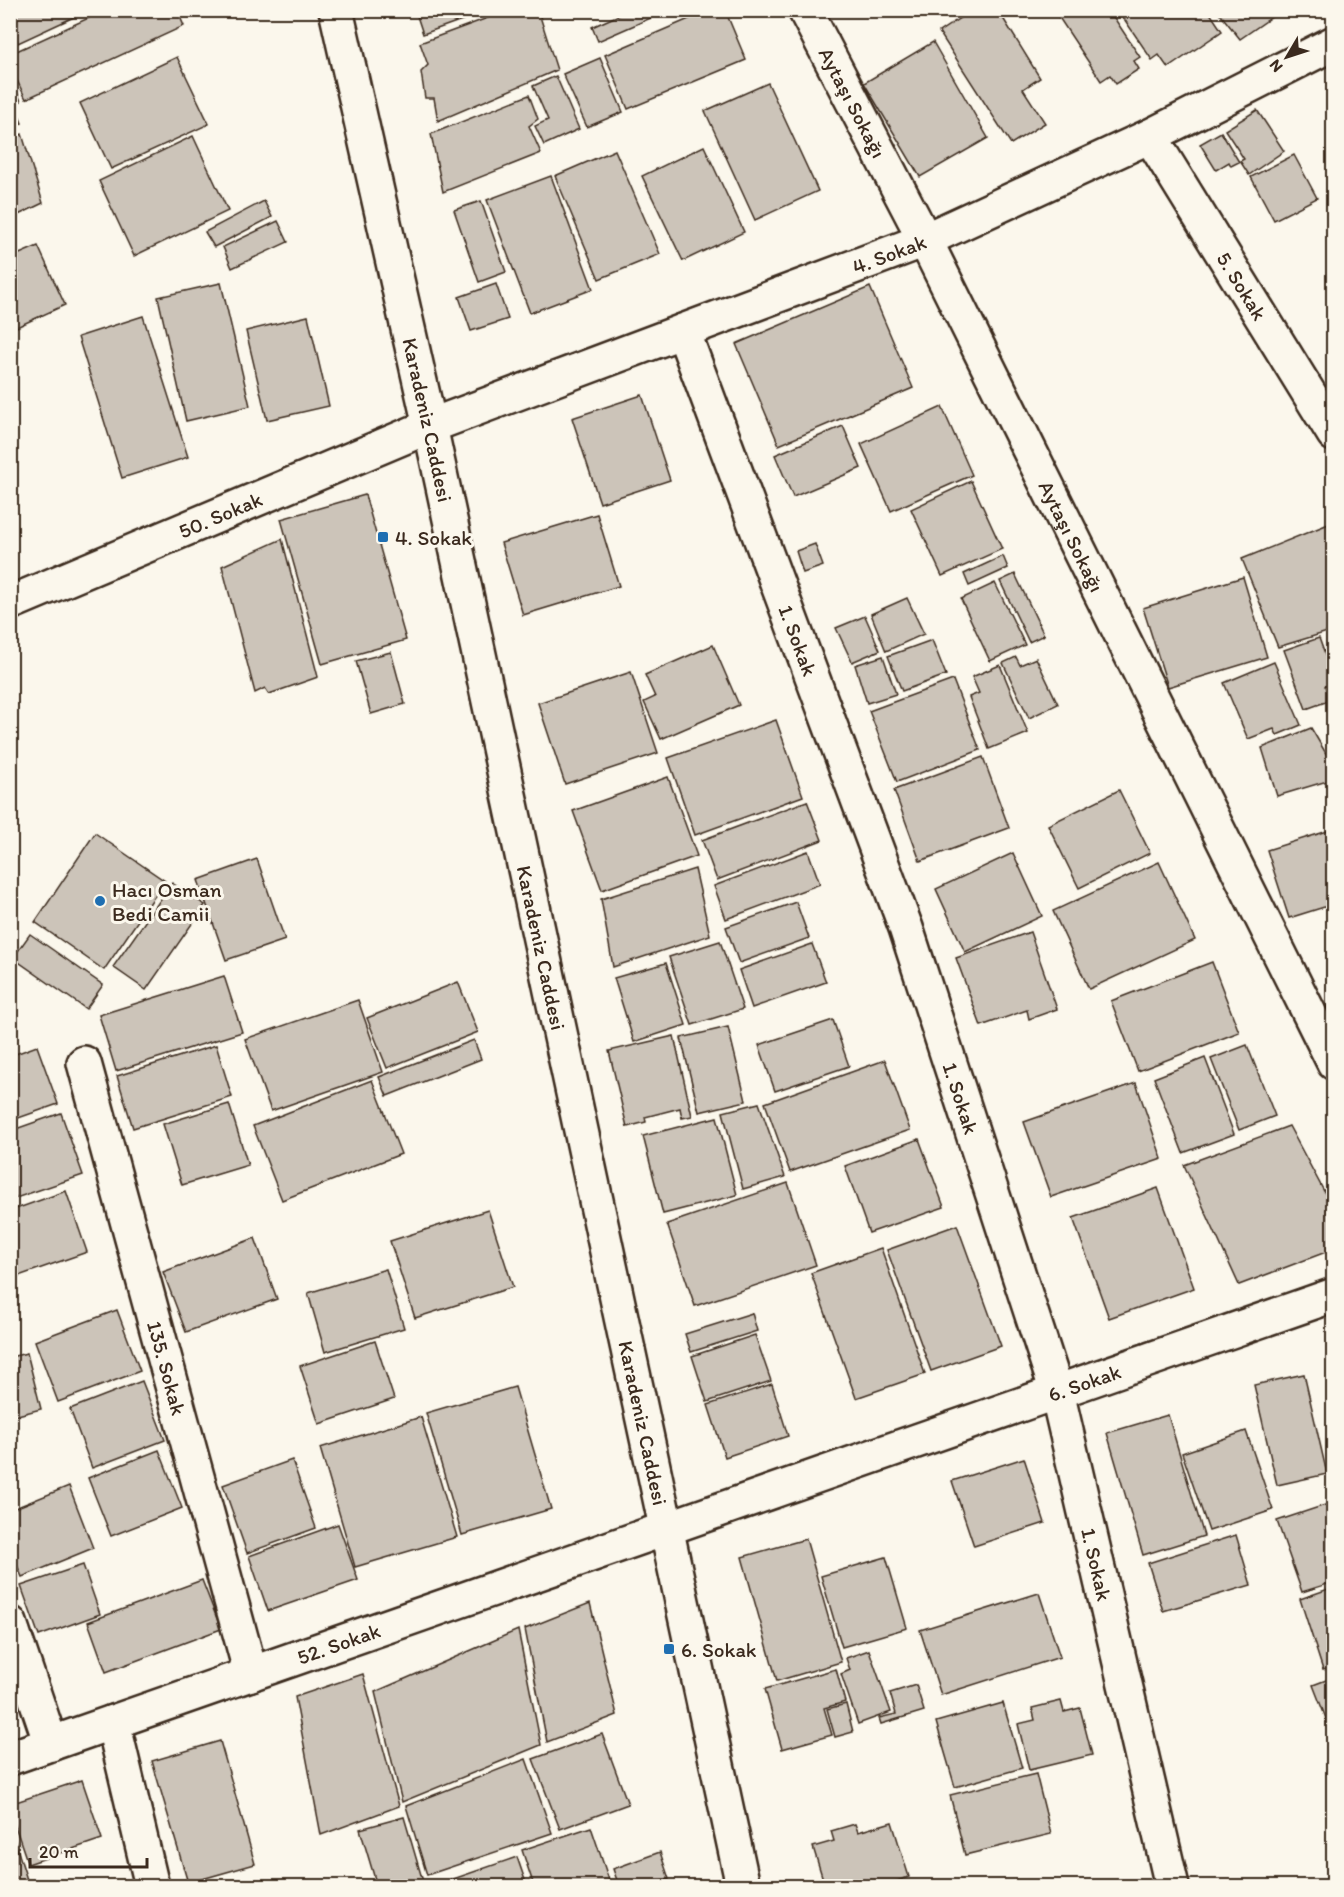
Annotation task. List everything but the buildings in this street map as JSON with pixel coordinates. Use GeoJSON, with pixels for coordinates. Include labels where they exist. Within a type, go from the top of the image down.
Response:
{"type":"FeatureCollection","features":[{"type":"Feature","properties":{"kind":"street","name":"Karadeniz Caddesi"},"geometry":{"type":"LineString","coordinates":[[336,10],[430,426],[743,1887]]}},
{"type":"Feature","properties":{"kind":"street","name":"Aytaşı Sokağı"},"geometry":{"type":"LineString","coordinates":[[805,10],[925,240],[1334,1063]]}},
{"type":"Feature","properties":{"kind":"street","name":"4. Sokak"},"geometry":{"type":"LineString","coordinates":[[430,426],[925,240],[1150,136],[1334,44]]}},
{"type":"Feature","properties":{"kind":"street","name":"5. Sokak"},"geometry":{"type":"LineString","coordinates":[[1150,136],[1334,434]]}},
{"type":"Feature","properties":{"kind":"street","name":"1. Sokak"},"geometry":{"type":"LineString","coordinates":[[683,331],[906,928],[1057,1392],[1172,1887]]}},
{"type":"Feature","properties":{"kind":"street","name":"50. Sokak"},"geometry":{"type":"LineString","coordinates":[[10,603],[430,426]]}},
{"type":"Feature","properties":{"kind":"street","name":"135. Sokak"},"geometry":{"type":"LineString","coordinates":[[84,1063],[251,1674]]}},
{"type":"Feature","properties":{"kind":"street","name":"6. Sokak"},"geometry":{"type":"LineString","coordinates":[[667,1530],[1334,1295]]}},
{"type":"Feature","properties":{"kind":"street","name":"52. Sokak"},"geometry":{"type":"LineString","coordinates":[[10,1758],[667,1530]]}},
{"type":"Feature","properties":{"kind":"street"},"geometry":{"type":"LineString","coordinates":[[10,1623],[51,1744]]}},
{"type":"Feature","properties":{"kind":"street"},"geometry":{"type":"LineString","coordinates":[[113,1722],[152,1887]]}},
{"type":"Feature","properties":{"kind":"place","name":"4. Sokak"},"geometry":{"type":"Point","coordinates":[383,537]}},
{"type":"Feature","properties":{"kind":"place","name":"Hacı Osman Bedi Camii"},"geometry":{"type":"Point","coordinates":[100,901]}},
{"type":"Feature","properties":{"kind":"place","name":"6. Sokak"},"geometry":{"type":"Point","coordinates":[669,1649]}}]}
